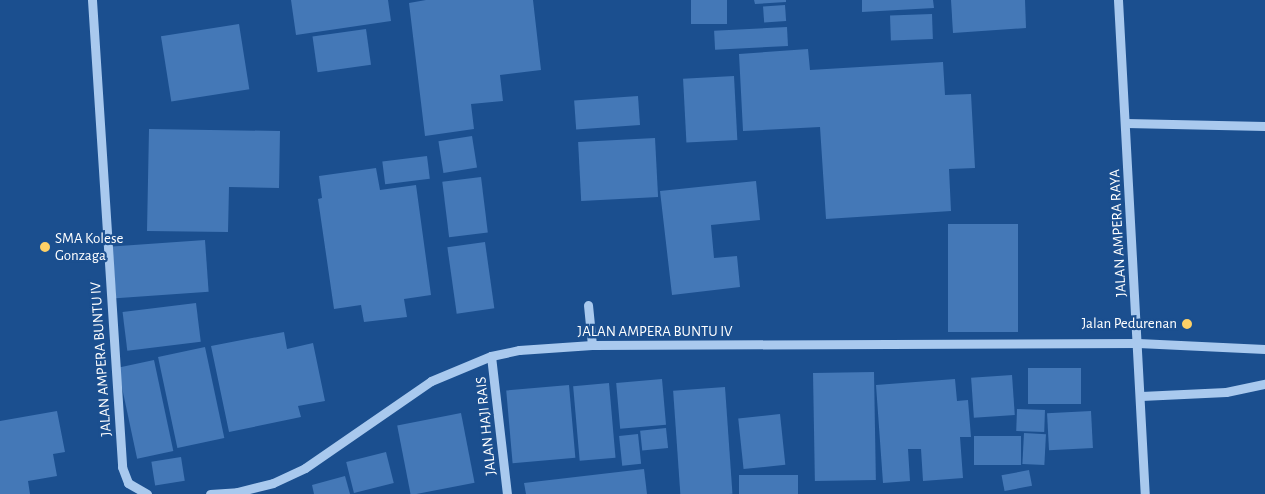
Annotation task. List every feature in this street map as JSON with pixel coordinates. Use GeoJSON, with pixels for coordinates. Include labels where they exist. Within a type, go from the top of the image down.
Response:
{"type":"FeatureCollection","features":[{"type":"Feature","properties":{"kind":"street","name":"JALAN AMPERA BUNTU IV"},"geometry":{"type":"LineString","coordinates":[[92,0],[122,467],[128,483],[147,494]]}},
{"type":"Feature","properties":{"kind":"street","name":"JALAN AMPERA RAYA"},"geometry":{"type":"LineString","coordinates":[[1118,0],[1145,494]]}},
{"type":"Feature","properties":{"kind":"street"},"geometry":{"type":"LineString","coordinates":[[1126,123],[1265,126]]}},
{"type":"Feature","properties":{"kind":"street"},"geometry":{"type":"LineString","coordinates":[[588,305],[592,345]]}},
{"type":"Feature","properties":{"kind":"street","name":"JALAN AMPERA BUNTU IV"},"geometry":{"type":"LineString","coordinates":[[210,494],[237,492],[273,482],[305,468],[431,381],[492,356],[518,350],[592,345],[1138,343]]}},
{"type":"Feature","properties":{"kind":"street"},"geometry":{"type":"LineString","coordinates":[[1138,343],[1265,348]]}},
{"type":"Feature","properties":{"kind":"street","name":"JALAN HAJI RAIS"},"geometry":{"type":"LineString","coordinates":[[492,356],[507,494]]}},
{"type":"Feature","properties":{"kind":"street"},"geometry":{"type":"LineString","coordinates":[[1141,396],[1226,392],[1265,384]]}},
{"type":"Feature","properties":{"kind":"building"},"geometry":{"type":"Polygon","coordinates":[[[291,0],[388,0],[391,21],[296,35],[291,0]]]}},
{"type":"Feature","properties":{"kind":"building"},"geometry":{"type":"Polygon","coordinates":[[[426,0],[533,0],[541,70],[500,75],[503,101],[471,104],[474,129],[425,136],[409,3],[426,0]]]}},
{"type":"Feature","properties":{"kind":"building"},"geometry":{"type":"Polygon","coordinates":[[[691,0],[727,0],[727,24],[691,24],[691,0]]]}},
{"type":"Feature","properties":{"kind":"building"},"geometry":{"type":"Polygon","coordinates":[[[754,0],[786,0],[786,2],[755,4],[754,0]]]}},
{"type":"Feature","properties":{"kind":"building"},"geometry":{"type":"Polygon","coordinates":[[[862,0],[933,0],[934,8],[862,12],[862,0]]]}},
{"type":"Feature","properties":{"kind":"building"},"geometry":{"type":"Polygon","coordinates":[[[951,0],[1025,0],[1026,28],[953,33],[951,0]]]}},
{"type":"Feature","properties":{"kind":"building"},"geometry":{"type":"Polygon","coordinates":[[[785,5],[786,21],[764,22],[763,7],[785,5]]]}},
{"type":"Feature","properties":{"kind":"building"},"geometry":{"type":"Polygon","coordinates":[[[932,14],[933,39],[891,40],[890,15],[932,14]]]}},
{"type":"Feature","properties":{"kind":"building"},"geometry":{"type":"Polygon","coordinates":[[[239,24],[249,89],[171,102],[161,36],[239,24]]]}},
{"type":"Feature","properties":{"kind":"building"},"geometry":{"type":"Polygon","coordinates":[[[787,27],[788,46],[715,50],[714,31],[787,27]]]}},
{"type":"Feature","properties":{"kind":"building"},"geometry":{"type":"Polygon","coordinates":[[[366,29],[371,65],[318,72],[313,37],[366,29]]]}},
{"type":"Feature","properties":{"kind":"building"},"geometry":{"type":"Polygon","coordinates":[[[808,49],[810,70],[943,62],[945,95],[971,94],[975,168],[949,169],[951,211],[826,219],[820,127],[743,131],[739,54],[808,49]]]}},
{"type":"Feature","properties":{"kind":"building"},"geometry":{"type":"Polygon","coordinates":[[[734,76],[737,140],[686,143],[683,79],[734,76]]]}},
{"type":"Feature","properties":{"kind":"building"},"geometry":{"type":"Polygon","coordinates":[[[638,96],[640,125],[576,129],[574,100],[638,96]]]}},
{"type":"Feature","properties":{"kind":"building"},"geometry":{"type":"Polygon","coordinates":[[[149,129],[280,131],[279,188],[229,187],[228,232],[147,231],[149,129]]]}},
{"type":"Feature","properties":{"kind":"building"},"geometry":{"type":"Polygon","coordinates":[[[472,136],[477,168],[443,173],[438,141],[472,136]]]}},
{"type":"Feature","properties":{"kind":"building"},"geometry":{"type":"Polygon","coordinates":[[[655,138],[658,197],[581,201],[578,142],[655,138]]]}},
{"type":"Feature","properties":{"kind":"building"},"geometry":{"type":"Polygon","coordinates":[[[427,156],[430,179],[385,184],[382,161],[427,156]]]}},
{"type":"Feature","properties":{"kind":"building"},"geometry":{"type":"Polygon","coordinates":[[[376,168],[380,190],[416,185],[431,295],[404,299],[407,317],[364,322],[361,305],[334,309],[318,199],[322,198],[319,176],[376,168]]]}},
{"type":"Feature","properties":{"kind":"building"},"geometry":{"type":"Polygon","coordinates":[[[481,177],[488,233],[449,237],[442,182],[481,177]]]}},
{"type":"Feature","properties":{"kind":"building"},"geometry":{"type":"Polygon","coordinates":[[[756,181],[760,220],[711,225],[714,258],[737,256],[740,287],[672,295],[660,191],[756,181]]]}},
{"type":"Feature","properties":{"kind":"building"},"geometry":{"type":"Polygon","coordinates":[[[948,224],[1018,224],[1018,332],[948,332],[948,224]]]}},
{"type":"Feature","properties":{"kind":"building"},"geometry":{"type":"Polygon","coordinates":[[[205,240],[209,292],[116,298],[112,246],[205,240]]]}},
{"type":"Feature","properties":{"kind":"building"},"geometry":{"type":"Polygon","coordinates":[[[485,242],[494,308],[457,314],[447,247],[485,242]]]}},
{"type":"Feature","properties":{"kind":"building"},"geometry":{"type":"Polygon","coordinates":[[[196,303],[201,342],[127,351],[123,312],[196,303]]]}},
{"type":"Feature","properties":{"kind":"building"},"geometry":{"type":"Polygon","coordinates":[[[284,332],[287,349],[313,343],[325,401],[298,406],[301,417],[229,432],[211,346],[284,332]]]}},
{"type":"Feature","properties":{"kind":"building"},"geometry":{"type":"Polygon","coordinates":[[[205,347],[224,438],[177,448],[158,357],[205,347]]]}},
{"type":"Feature","properties":{"kind":"building"},"geometry":{"type":"Polygon","coordinates":[[[154,360],[173,451],[137,459],[118,368],[154,360]]]}},
{"type":"Feature","properties":{"kind":"building"},"geometry":{"type":"Polygon","coordinates":[[[1028,368],[1081,368],[1081,404],[1028,404],[1028,368]]]}},
{"type":"Feature","properties":{"kind":"building"},"geometry":{"type":"Polygon","coordinates":[[[874,372],[876,480],[815,481],[813,373],[874,372]]]}},
{"type":"Feature","properties":{"kind":"building"},"geometry":{"type":"Polygon","coordinates":[[[1012,375],[1015,415],[974,418],[971,378],[1012,375]]]}},
{"type":"Feature","properties":{"kind":"building"},"geometry":{"type":"Polygon","coordinates":[[[662,379],[666,425],[620,429],[616,383],[662,379]]]}},
{"type":"Feature","properties":{"kind":"building"},"geometry":{"type":"Polygon","coordinates":[[[955,379],[957,401],[968,400],[971,437],[960,437],[963,478],[923,481],[921,449],[908,449],[910,481],[883,483],[876,385],[955,379]]]}},
{"type":"Feature","properties":{"kind":"building"},"geometry":{"type":"Polygon","coordinates":[[[609,383],[616,458],[580,461],[573,386],[609,383]]]}},
{"type":"Feature","properties":{"kind":"building"},"geometry":{"type":"Polygon","coordinates":[[[569,385],[575,458],[513,463],[506,390],[569,385]]]}},
{"type":"Feature","properties":{"kind":"building"},"geometry":{"type":"Polygon","coordinates":[[[725,387],[732,494],[680,494],[673,391],[725,387]]]}},
{"type":"Feature","properties":{"kind":"building"},"geometry":{"type":"Polygon","coordinates":[[[1017,409],[1045,410],[1044,432],[1016,431],[1017,409]]]}},
{"type":"Feature","properties":{"kind":"building"},"geometry":{"type":"Polygon","coordinates":[[[57,411],[65,452],[53,454],[57,476],[28,481],[30,494],[0,494],[0,421],[57,411]]]}},
{"type":"Feature","properties":{"kind":"building"},"geometry":{"type":"Polygon","coordinates":[[[1091,411],[1093,448],[1049,450],[1047,413],[1091,411]]]}},
{"type":"Feature","properties":{"kind":"building"},"geometry":{"type":"Polygon","coordinates":[[[461,413],[475,483],[411,494],[397,425],[461,413]]]}},
{"type":"Feature","properties":{"kind":"building"},"geometry":{"type":"Polygon","coordinates":[[[780,414],[785,465],[744,469],[738,418],[780,414]]]}},
{"type":"Feature","properties":{"kind":"building"},"geometry":{"type":"Polygon","coordinates":[[[666,428],[668,448],[642,451],[640,431],[666,428]]]}},
{"type":"Feature","properties":{"kind":"building"},"geometry":{"type":"Polygon","coordinates":[[[1024,433],[1046,434],[1044,465],[1022,464],[1024,433]]]}},
{"type":"Feature","properties":{"kind":"building"},"geometry":{"type":"Polygon","coordinates":[[[638,434],[641,464],[622,466],[619,436],[638,434]]]}},
{"type":"Feature","properties":{"kind":"building"},"geometry":{"type":"Polygon","coordinates":[[[974,436],[1021,436],[1021,465],[974,465],[974,436]]]}},
{"type":"Feature","properties":{"kind":"building"},"geometry":{"type":"Polygon","coordinates":[[[386,452],[394,483],[354,493],[346,462],[386,452]]]}},
{"type":"Feature","properties":{"kind":"building"},"geometry":{"type":"Polygon","coordinates":[[[181,457],[185,481],[155,485],[151,462],[181,457]]]}},
{"type":"Feature","properties":{"kind":"building"},"geometry":{"type":"Polygon","coordinates":[[[644,469],[647,494],[526,494],[524,483],[644,469]]]}},
{"type":"Feature","properties":{"kind":"building"},"geometry":{"type":"Polygon","coordinates":[[[1029,470],[1032,486],[1005,491],[1002,475],[1029,470]]]}},
{"type":"Feature","properties":{"kind":"building"},"geometry":{"type":"Polygon","coordinates":[[[739,475],[798,475],[798,494],[739,494],[739,475]]]}},
{"type":"Feature","properties":{"kind":"building"},"geometry":{"type":"Polygon","coordinates":[[[345,476],[350,494],[314,494],[312,485],[345,476]]]}},
{"type":"Feature","properties":{"kind":"place","name":"SMA Kolese Gonzaga"},"geometry":{"type":"Point","coordinates":[45,247]}},
{"type":"Feature","properties":{"kind":"place","name":"Jalan Pedurenan"},"geometry":{"type":"Point","coordinates":[1187,324]}}]}
